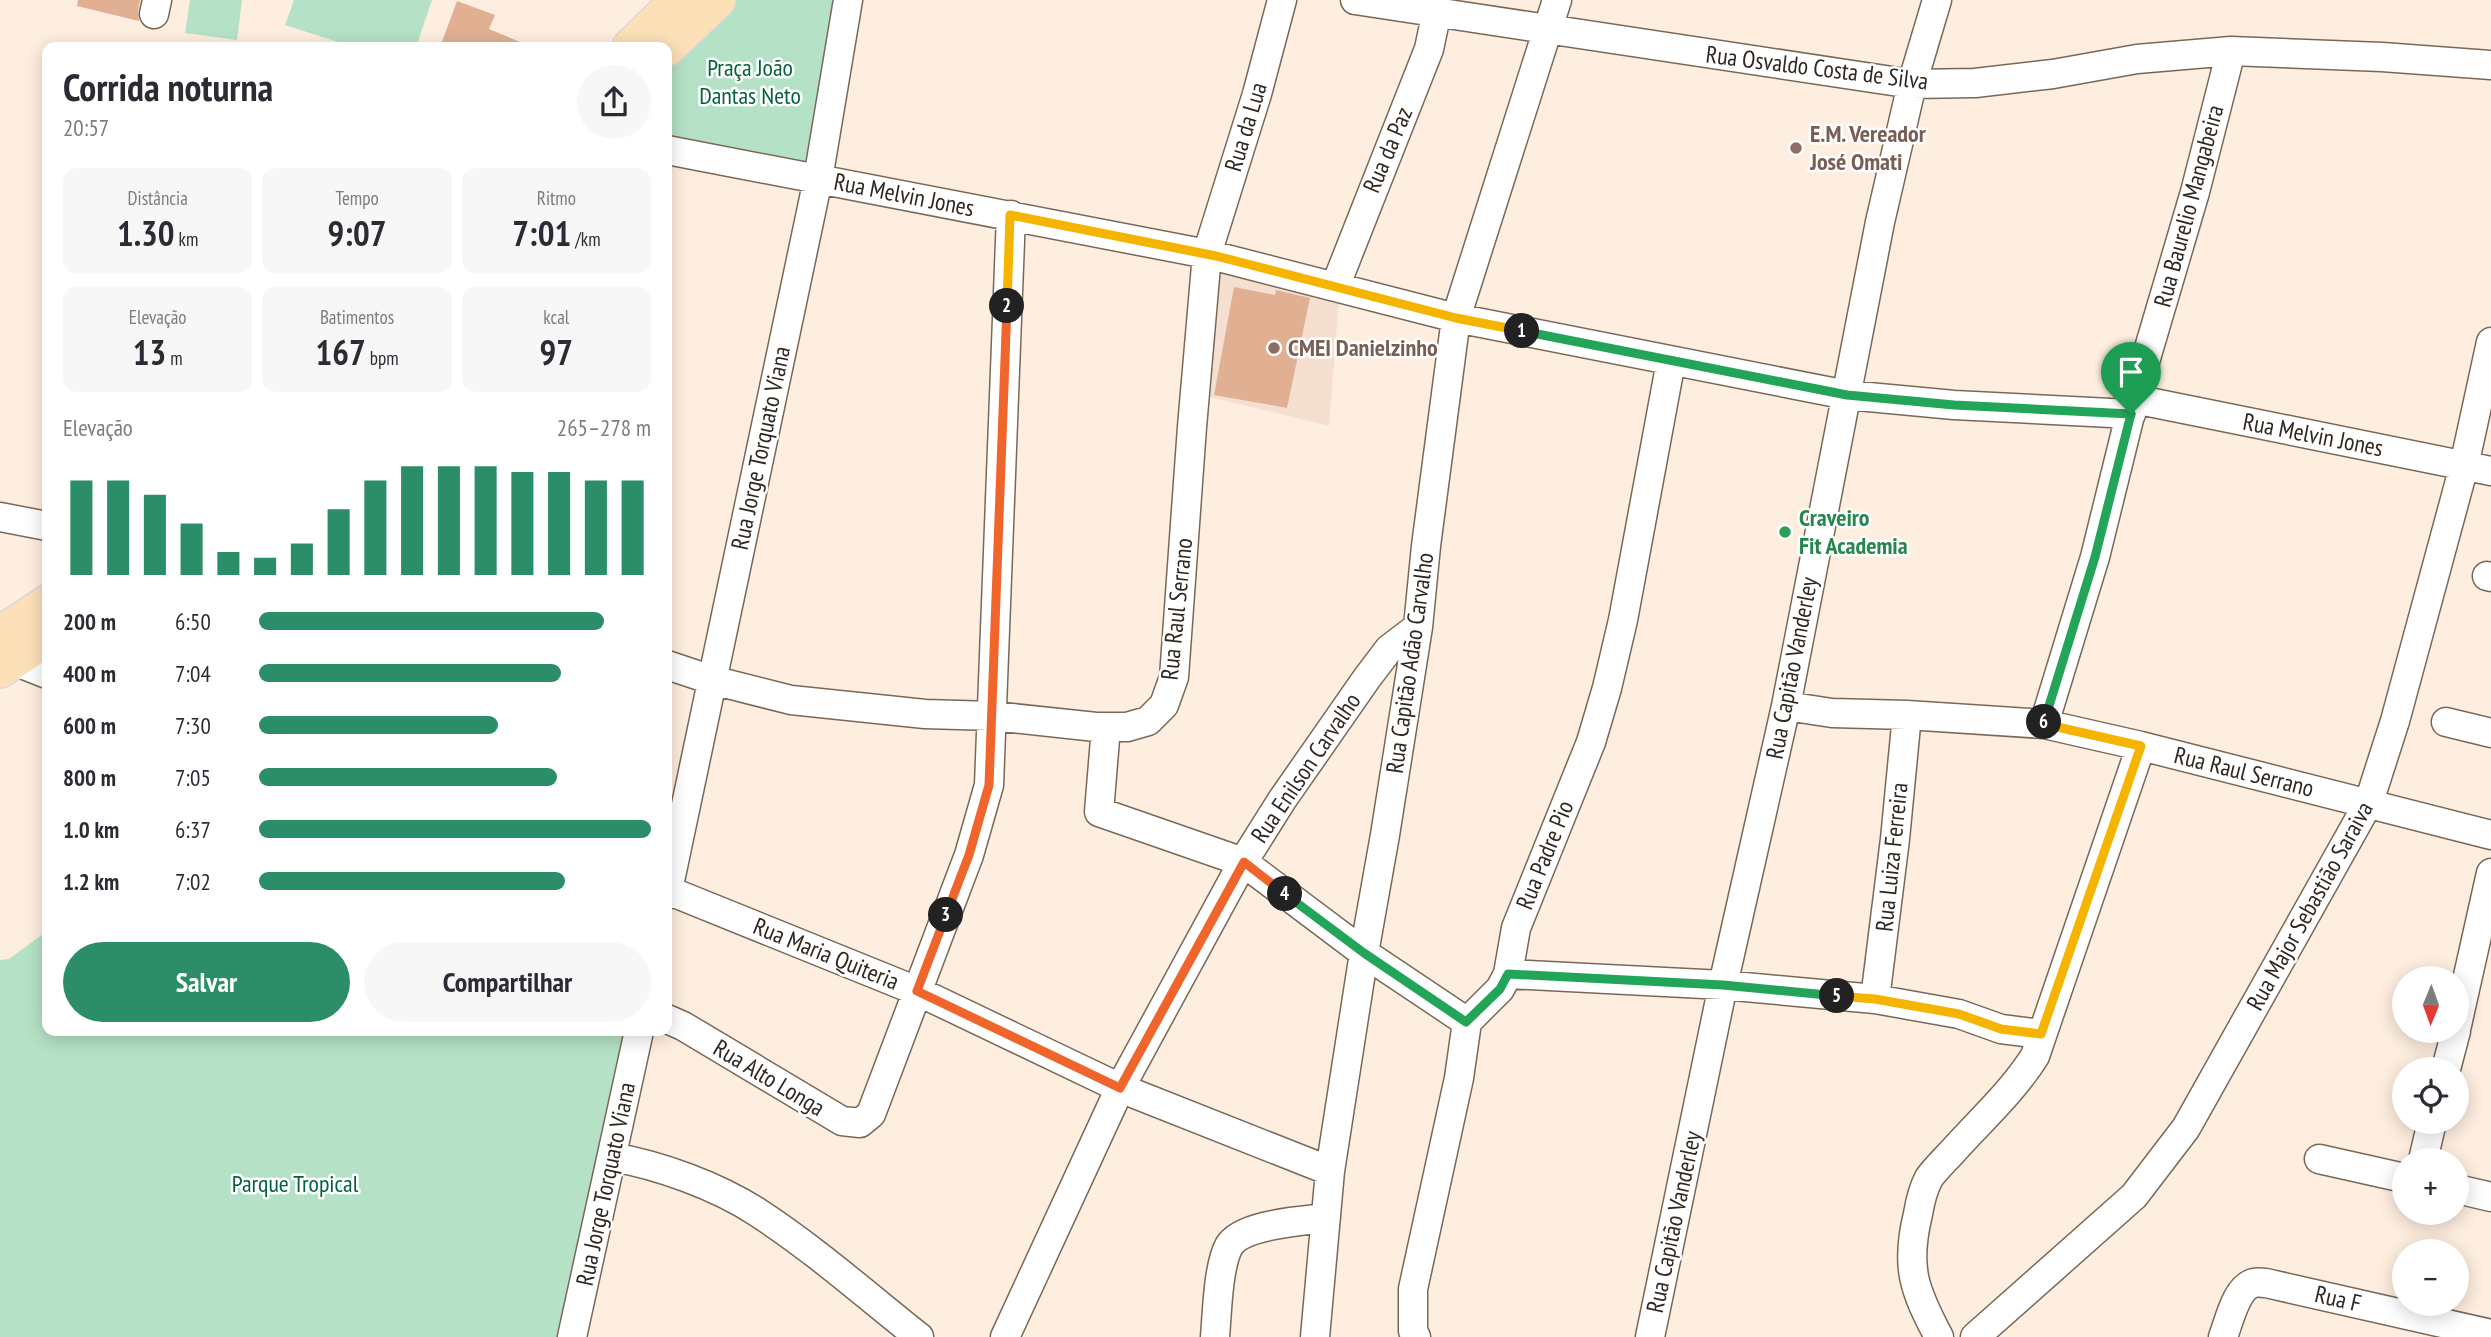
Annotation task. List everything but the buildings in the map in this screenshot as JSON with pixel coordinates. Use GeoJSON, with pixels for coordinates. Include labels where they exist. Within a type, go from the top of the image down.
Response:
{"type":"FeatureCollection","features":[{"type":"Feature","properties":{"kind":"main road"},"geometry":{"type":"LineString","coordinates":[[635,42],[678,0]]}},
{"type":"Feature","properties":{"kind":"main road"},"geometry":{"type":"LineString","coordinates":[[672,43],[718,0]]}},
{"type":"Feature","properties":{"kind":"main road"},"geometry":{"type":"LineString","coordinates":[[3,653],[42,624]]}},
{"type":"Feature","properties":{"kind":"street","name":"Rua Jorge Torquato Viana"},"geometry":{"type":"LineString","coordinates":[[672,868],[818,179],[848,0]]}},
{"type":"Feature","properties":{"kind":"street","name":"Rua da Lua"},"geometry":{"type":"LineString","coordinates":[[1207,254],[1257,94],[1282,0]]}},
{"type":"Feature","properties":{"kind":"street","name":"Rua Osvaldo Costa de Silva"},"geometry":{"type":"LineString","coordinates":[[1355,0],[1912,84],[1975,83],[2053,74],[2137,59],[2231,51],[2382,57],[2491,65]]}},
{"type":"Feature","properties":{"kind":"street","name":"Rua Capitão Adão Carvalho"},"geometry":{"type":"LineString","coordinates":[[1315,1337],[1330,1171],[1418,627],[1456,318],[1557,0]]}},
{"type":"Feature","properties":{"kind":"street","name":"Rua Capitão Vanderley"},"geometry":{"type":"LineString","coordinates":[[1650,1337],[1723,985],[1786,706],[1880,222],[1912,84],[1937,0]]}},
{"type":"Feature","properties":{"kind":"street","name":"Rua da Paz"},"geometry":{"type":"LineString","coordinates":[[1335,286],[1429,49],[1437,11]]}},
{"type":"Feature","properties":{"kind":"street","name":"Rua Baurelio Mangabeira"},"geometry":{"type":"LineString","coordinates":[[2044,724],[2095,557],[2132,406],[2196,192],[2231,51]]}},
{"type":"Feature","properties":{"kind":"street","name":"Rua Melvin Jones"},"geometry":{"type":"LineString","coordinates":[[672,150],[1207,254],[1456,318],[1847,395],[1954,405],[2132,406],[2478,469]]}},
{"type":"Feature","properties":{"kind":"street"},"geometry":{"type":"LineString","coordinates":[[917,991],[969,855],[989,785],[1010,215]]}},
{"type":"Feature","properties":{"kind":"street","name":"Rua Raul Serrano"},"geometry":{"type":"LineString","coordinates":[[672,667],[790,700],[925,715],[993,716],[1106,727],[1127,727],[1148,721],[1164,705],[1174,677],[1207,254]]}},
{"type":"Feature","properties":{"kind":"street","name":"Rua Major Sebastião Saraiva"},"geometry":{"type":"LineString","coordinates":[[1975,1337],[2134,1196],[2186,1128],[2369,802],[2478,469],[2491,342]]}},
{"type":"Feature","properties":{"kind":"street","name":"Rua Padre Pio"},"geometry":{"type":"LineString","coordinates":[[1466,1022],[1500,989],[1508,974],[1516,928],[1591,742],[1623,620],[1671,361]]}},
{"type":"Feature","properties":{"kind":"street"},"geometry":{"type":"LineString","coordinates":[[0,517],[42,525]]}},
{"type":"Feature","properties":{"kind":"street","name":"Rua Enilson Carvalho"},"geometry":{"type":"LineString","coordinates":[[1006,1337],[1120,1088],[1244,862],[1282,800],[1374,668],[1389,649],[1418,627]]}},
{"type":"Feature","properties":{"kind":"street"},"geometry":{"type":"LineString","coordinates":[[3,653],[42,672]]}},
{"type":"Feature","properties":{"kind":"street","name":"Rua Raul Serrano"},"geometry":{"type":"LineString","coordinates":[[1786,706],[1832,713],[2044,724],[2369,802],[2491,835]]}},
{"type":"Feature","properties":{"kind":"street","name":"Rua Luiza Ferreira"},"geometry":{"type":"LineString","coordinates":[[1875,999],[1895,839],[1906,715]]}},
{"type":"Feature","properties":{"kind":"street"},"geometry":{"type":"LineString","coordinates":[[2446,722],[2491,733]]}},
{"type":"Feature","properties":{"kind":"street"},"geometry":{"type":"LineString","coordinates":[[1106,727],[1099,812],[1244,862],[1364,953],[1466,1022],[1460,1078],[1413,1289],[1413,1331],[1416,1337]]}},
{"type":"Feature","properties":{"kind":"street"},"geometry":{"type":"LineString","coordinates":[[1939,1337],[1923,1307],[1912,1273],[1911,1249],[1922,1196],[1930,1177],[1992,1108],[2012,1090],[2035,1056],[2141,746]]}},
{"type":"Feature","properties":{"kind":"street"},"geometry":{"type":"LineString","coordinates":[[2469,971],[2491,873]]}},
{"type":"Feature","properties":{"kind":"street","name":"Rua Maria Quiteria"},"geometry":{"type":"LineString","coordinates":[[672,894],[917,991],[1120,1088],[1330,1171]]}},
{"type":"Feature","properties":{"kind":"street"},"geometry":{"type":"LineString","coordinates":[[1508,974],[1723,985],[1875,999],[1959,1014],[2001,1029],[2041,1034]]}},
{"type":"Feature","properties":{"kind":"street","name":"Rua Alto Longa"},"geometry":{"type":"LineString","coordinates":[[672,1021],[842,1121],[860,1123],[871,1114],[917,991]]}},
{"type":"Feature","properties":{"kind":"street","name":"Rua Jorge Torquato Viana"},"geometry":{"type":"LineString","coordinates":[[572,1337],[638,1036]]}},
{"type":"Feature","properties":{"kind":"street"},"geometry":{"type":"LineString","coordinates":[[612,1157],[637,1161],[709,1187],[756,1211],[919,1337]]}},
{"type":"Feature","properties":{"kind":"street"},"geometry":{"type":"LineString","coordinates":[[2319,1159],[2392,1175]]}},
{"type":"Feature","properties":{"kind":"street"},"geometry":{"type":"LineString","coordinates":[[2469,1192],[2491,1197]]}},
{"type":"Feature","properties":{"kind":"street"},"geometry":{"type":"LineString","coordinates":[[1215,1337],[1223,1268],[1230,1244],[1243,1234],[1270,1226],[1326,1218]]}},
{"type":"Feature","properties":{"kind":"street","name":"Rua F"},"geometry":{"type":"LineString","coordinates":[[2222,1337],[2244,1289],[2253,1283],[2266,1283],[2491,1334]]}},
{"type":"Feature","properties":{"kind":"shaded area","name":"CMEI Danielzinho"},"geometry":{"type":"Polygon","coordinates":[[[1216,267],[1339,300],[1329,426],[1210,397],[1216,267]]]}},
{"type":"Feature","properties":{"kind":"green space"},"geometry":{"type":"Polygon","coordinates":[[[190,0],[242,0],[237,40],[185,33],[190,0]]]}},
{"type":"Feature","properties":{"kind":"green space"},"geometry":{"type":"Polygon","coordinates":[[[294,0],[432,0],[418,42],[338,42],[285,25],[294,0]]]}},
{"type":"Feature","properties":{"kind":"green space","name":"Praça João Dantas Neto"},"geometry":{"type":"Polygon","coordinates":[[[732,0],[837,0],[808,167],[672,140],[672,56],[732,0]]]}},
{"type":"Feature","properties":{"kind":"green space","name":"Parque Tropical"},"geometry":{"type":"Polygon","coordinates":[[[42,935],[42,1036],[624,1036],[557,1337],[0,1337],[0,960],[9,959],[42,935]]]}},
{"type":"Feature","properties":{"kind":"place","name":"E.M. Vereador José Omati"},"geometry":{"type":"Point","coordinates":[1796,148]}},
{"type":"Feature","properties":{"kind":"place","name":"CMEI Danielzinho"},"geometry":{"type":"Point","coordinates":[1274,348]}},
{"type":"Feature","properties":{"kind":"place","name":"Craveiro Fit Academia"},"geometry":{"type":"Point","coordinates":[1785,532]}},
{"type":"Feature","properties":{"kind":"route"},"geometry":{"type":"LineString","coordinates":[[1010,215],[1216,256],[1456,318],[1847,395],[1954,405],[2131,414],[2095,557],[2044,724],[2141,746],[2041,1034],[2001,1029],[1959,1014],[1875,999],[1723,985],[1508,974],[1500,989],[1466,1022],[1364,953],[1244,862],[1120,1088],[917,991],[969,855],[989,785],[1010,215]]}}]}
